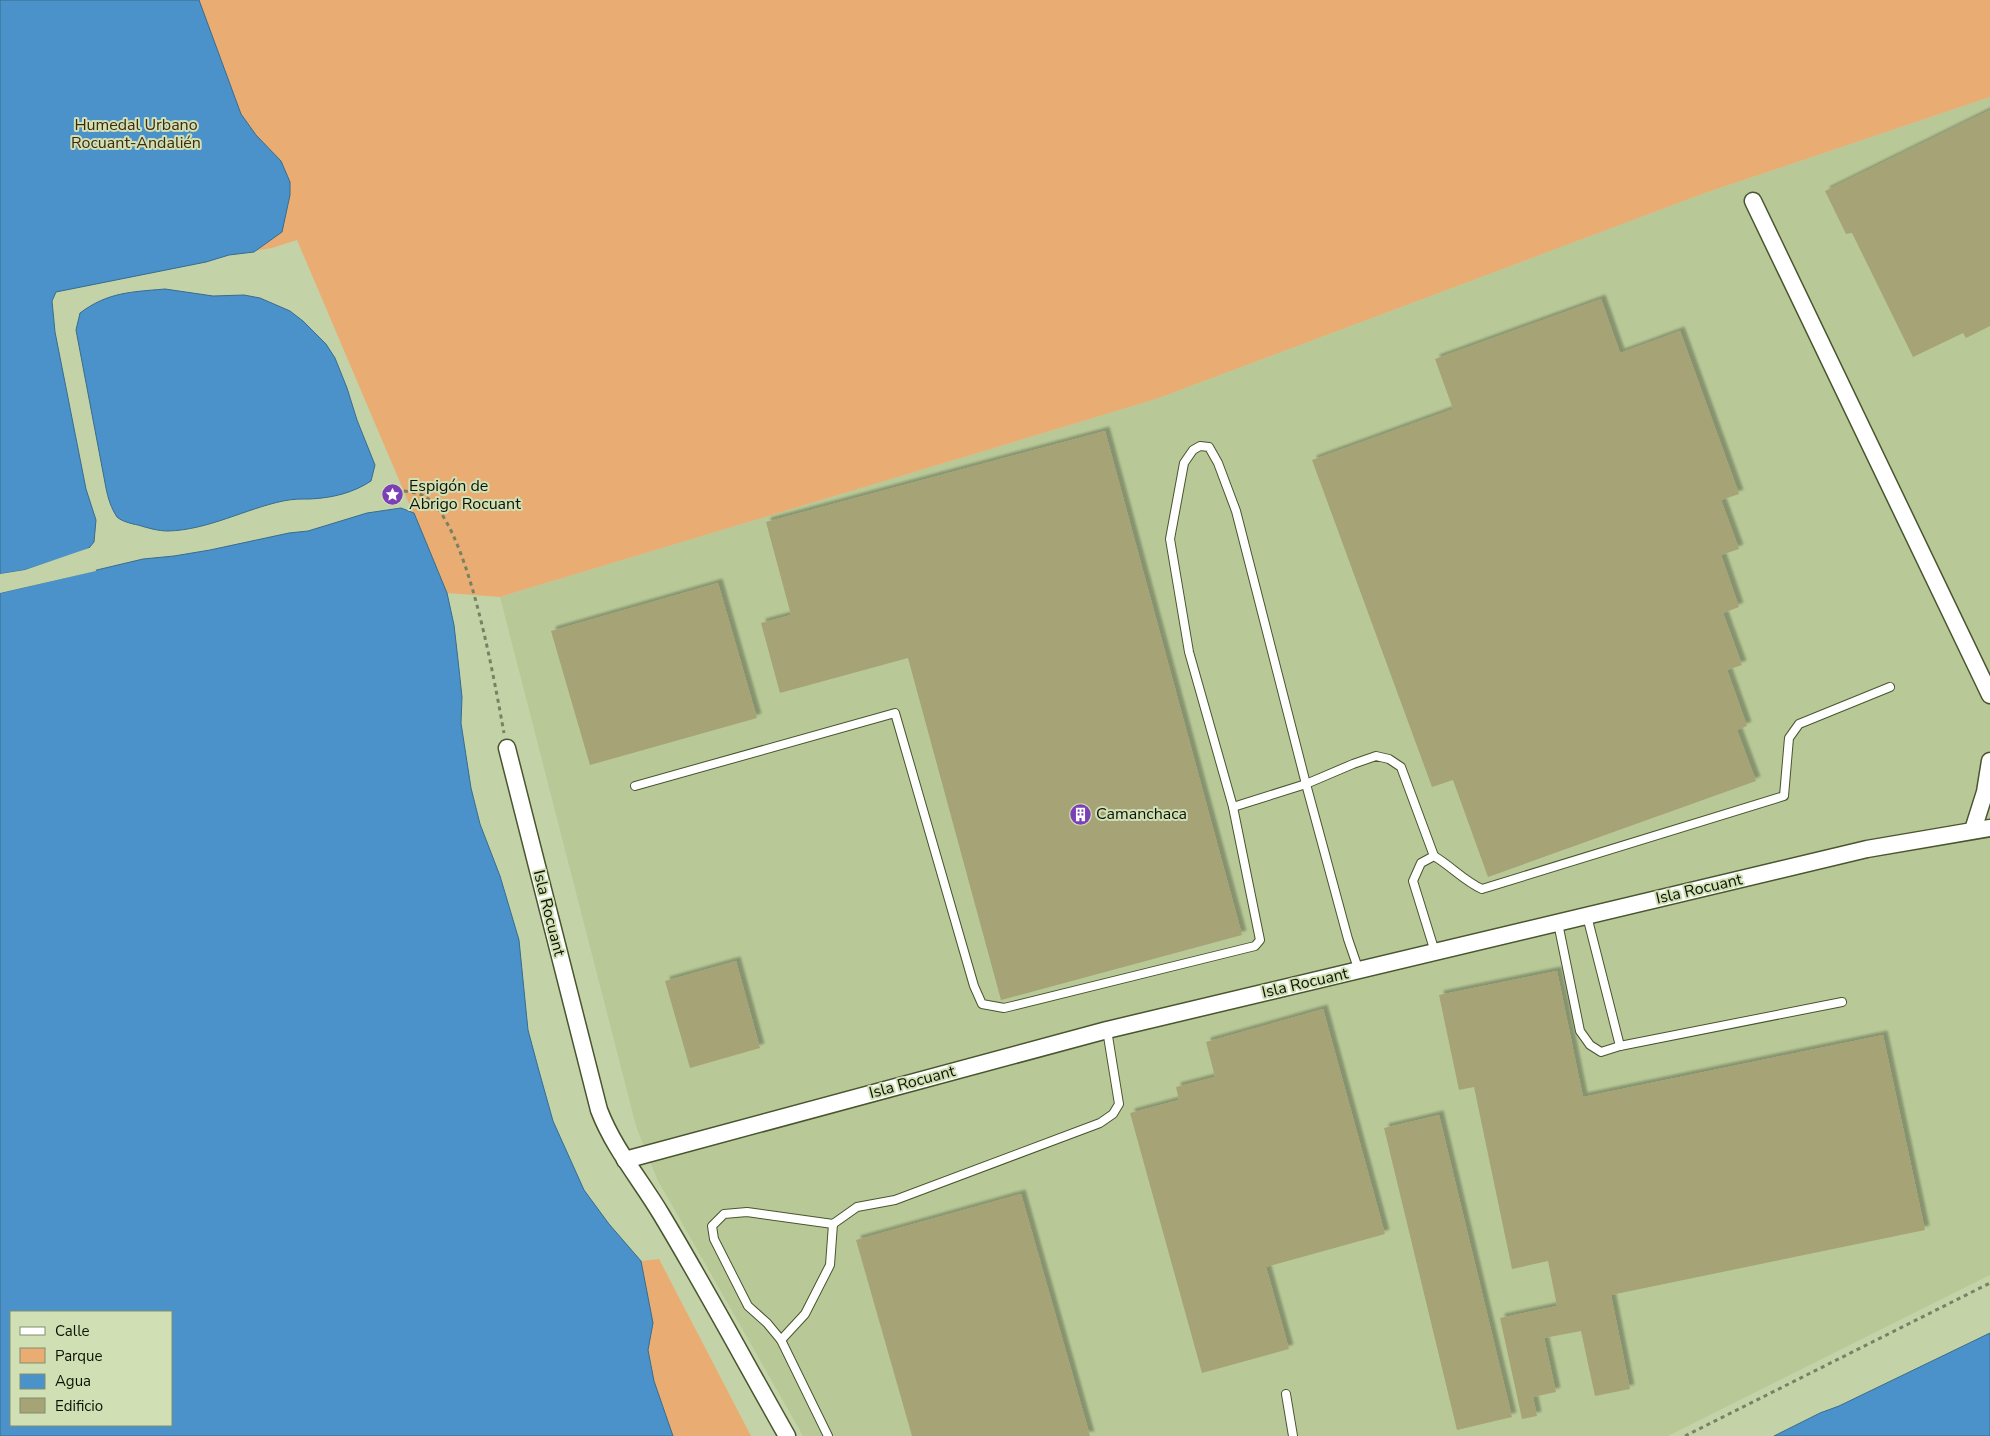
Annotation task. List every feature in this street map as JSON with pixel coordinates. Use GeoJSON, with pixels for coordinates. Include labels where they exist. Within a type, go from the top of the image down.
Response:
{"type":"FeatureCollection","features":[{"type":"Feature","properties":{"kind":"street"},"geometry":{"type":"LineString","coordinates":[[1753,201],[1990,695]]}},
{"type":"Feature","properties":{"kind":"street","name":"Isla Rocuant"},"geometry":{"type":"LineString","coordinates":[[507,748],[600,1110],[607,1130],[661,1213],[787,1436]]}},
{"type":"Feature","properties":{"kind":"street"},"geometry":{"type":"LineString","coordinates":[[1973,830],[1985,792],[1990,761]]}},
{"type":"Feature","properties":{"kind":"street","name":"Isla Rocuant"},"geometry":{"type":"LineString","coordinates":[[625,1160],[1107,1030],[1867,849],[1990,828]]}},
{"type":"Feature","properties":{"kind":"lane"},"geometry":{"type":"LineString","coordinates":[[635,786],[895,713],[974,986],[982,1004],[1004,1008],[1255,946],[1260,940],[1233,807],[1189,652],[1170,539],[1184,463],[1193,450],[1200,446],[1210,447],[1236,511],[1306,784],[1348,939],[1359,971]]}},
{"type":"Feature","properties":{"kind":"lane"},"geometry":{"type":"LineString","coordinates":[[1233,807],[1306,784],[1376,756],[1389,759],[1401,766],[1434,856],[1448,864],[1469,883],[1482,890],[1784,796],[1789,738],[1799,724],[1890,687]]}},
{"type":"Feature","properties":{"kind":"lane"},"geometry":{"type":"LineString","coordinates":[[1434,856],[1420,863],[1413,881],[1435,952]]}},
{"type":"Feature","properties":{"kind":"lane"},"geometry":{"type":"LineString","coordinates":[[1587,916],[1620,1046]]}},
{"type":"Feature","properties":{"kind":"lane"},"geometry":{"type":"LineString","coordinates":[[1558,923],[1580,1031],[1590,1045],[1601,1052],[1620,1046],[1842,1002]]}},
{"type":"Feature","properties":{"kind":"lane"},"geometry":{"type":"LineString","coordinates":[[828,1436],[781,1340],[767,1323],[748,1306],[714,1239],[712,1226],[724,1214],[747,1212],[833,1224],[857,1207],[896,1200],[1100,1122],[1113,1114],[1119,1104],[1107,1030]]}},
{"type":"Feature","properties":{"kind":"lane"},"geometry":{"type":"LineString","coordinates":[[781,1340],[805,1314],[830,1265],[833,1224]]}},
{"type":"Feature","properties":{"kind":"lane"},"geometry":{"type":"LineString","coordinates":[[1286,1394],[1293,1436]]}},
{"type":"Feature","properties":{"kind":"path"},"geometry":{"type":"LineString","coordinates":[[388,489],[423,495],[441,512],[463,560],[489,652],[507,748]]}},
{"type":"Feature","properties":{"kind":"path"},"geometry":{"type":"LineString","coordinates":[[1685,1436],[1990,1283]]}},
{"type":"Feature","properties":{"kind":"shaded area"},"geometry":{"type":"Polygon","coordinates":[[[1990,97],[1990,1275],[1668,1436],[803,1436],[657,1179],[636,1126],[500,597],[1156,399],[1705,193],[1990,97]]]}},
{"type":"Feature","properties":{"kind":"green space","name":"Humedal Urbano Rocuant-Andalién"},"geometry":{"type":"Polygon","coordinates":[[[0,0],[1990,0],[1990,97],[1705,193],[1156,399],[500,597],[447,593],[297,240],[272,248],[49,285],[0,0]]]}},
{"type":"Feature","properties":{"kind":"green space"},"geometry":{"type":"Polygon","coordinates":[[[584,1190],[609,1224],[641,1261],[659,1259],[751,1436],[576,1436],[584,1190]]]}},
{"type":"Feature","properties":{"kind":"water"},"geometry":{"type":"Polygon","coordinates":[[[0,0],[199,0],[241,114],[256,135],[281,161],[290,182],[290,195],[282,232],[254,252],[229,255],[206,262],[56,292],[52,301],[55,332],[86,489],[96,520],[94,542],[89,548],[76,554],[25,570],[0,574],[0,0]]]}},
{"type":"Feature","properties":{"kind":"water"},"geometry":{"type":"Polygon","coordinates":[[[165,289],[213,296],[244,295],[260,298],[290,311],[303,321],[326,344],[335,358],[375,465],[371,481],[357,489],[342,494],[283,501],[183,530],[157,530],[127,522],[117,517],[111,507],[107,492],[76,330],[80,313],[100,301],[120,294],[165,289]]]}},
{"type":"Feature","properties":{"kind":"water"},"geometry":{"type":"Polygon","coordinates":[[[401,508],[414,513],[447,593],[454,625],[462,697],[461,723],[471,788],[480,824],[500,876],[519,940],[528,1030],[553,1121],[584,1190],[609,1224],[641,1261],[653,1323],[648,1350],[654,1381],[673,1436],[0,1436],[0,593],[143,559],[210,550],[289,533],[308,531],[367,513],[401,508]]]}},
{"type":"Feature","properties":{"kind":"water"},"geometry":{"type":"Polygon","coordinates":[[[1990,1333],[1990,1436],[1774,1436],[1820,1413],[1839,1406],[1990,1333]]]}},
{"type":"Feature","properties":{"kind":"pier"},"geometry":{"type":"Polygon","coordinates":[[[89,548],[90,550],[43,567],[0,576],[0,574],[25,570],[89,548]]]}},
{"type":"Feature","properties":{"kind":"pier"},"geometry":{"type":"Polygon","coordinates":[[[95,568],[96,571],[0,593],[0,591],[95,568]]]}},
{"type":"Feature","properties":{"kind":"building"},"geometry":{"type":"Polygon","coordinates":[[[1990,110],[1990,326],[1966,338],[1963,333],[1913,357],[1852,233],[1846,234],[1825,191],[1990,110]]]}},
{"type":"Feature","properties":{"kind":"building"},"geometry":{"type":"Polygon","coordinates":[[[1601,299],[1620,353],[1680,331],[1739,494],[1721,500],[1739,549],[1721,555],[1739,607],[1723,613],[1742,665],[1727,670],[1747,726],[1737,730],[1756,781],[1488,877],[1453,780],[1432,787],[1312,460],[1453,409],[1435,359],[1601,299]]]}},
{"type":"Feature","properties":{"kind":"building","name":"Camanchaca"},"geometry":{"type":"Polygon","coordinates":[[[1105,431],[1242,935],[1001,1000],[908,658],[780,693],[761,623],[791,615],[766,522],[1105,431]]]}},
{"type":"Feature","properties":{"kind":"building"},"geometry":{"type":"Polygon","coordinates":[[[718,583],[757,718],[590,765],[551,631],[718,583]]]}},
{"type":"Feature","properties":{"kind":"building"},"geometry":{"type":"Polygon","coordinates":[[[736,961],[760,1048],[690,1068],[665,981],[736,961]]]}},
{"type":"Feature","properties":{"kind":"building"},"geometry":{"type":"Polygon","coordinates":[[[1557,971],[1583,1097],[1883,1035],[1925,1230],[1611,1295],[1630,1389],[1595,1396],[1581,1331],[1544,1338],[1556,1392],[1533,1397],[1537,1416],[1522,1419],[1500,1318],[1557,1306],[1548,1261],[1512,1269],[1474,1087],[1459,1090],[1439,995],[1557,971]]]}},
{"type":"Feature","properties":{"kind":"building"},"geometry":{"type":"Polygon","coordinates":[[[1323,1009],[1385,1234],[1266,1267],[1289,1349],[1202,1373],[1130,1113],[1179,1100],[1176,1087],[1215,1077],[1206,1042],[1323,1009]]]}},
{"type":"Feature","properties":{"kind":"building"},"geometry":{"type":"Polygon","coordinates":[[[1439,1115],[1512,1417],[1457,1430],[1384,1128],[1439,1115]]]}},
{"type":"Feature","properties":{"kind":"building"},"geometry":{"type":"Polygon","coordinates":[[[1021,1194],[1090,1436],[912,1436],[856,1240],[1021,1194]]]}},
{"type":"Feature","properties":{"kind":"place","name":"Espigón de Abrigo Rocuant"},"geometry":{"type":"Point","coordinates":[393,495]}},
{"type":"Feature","properties":{"kind":"place","name":"Camanchaca"},"geometry":{"type":"Point","coordinates":[1080,814]}}]}
